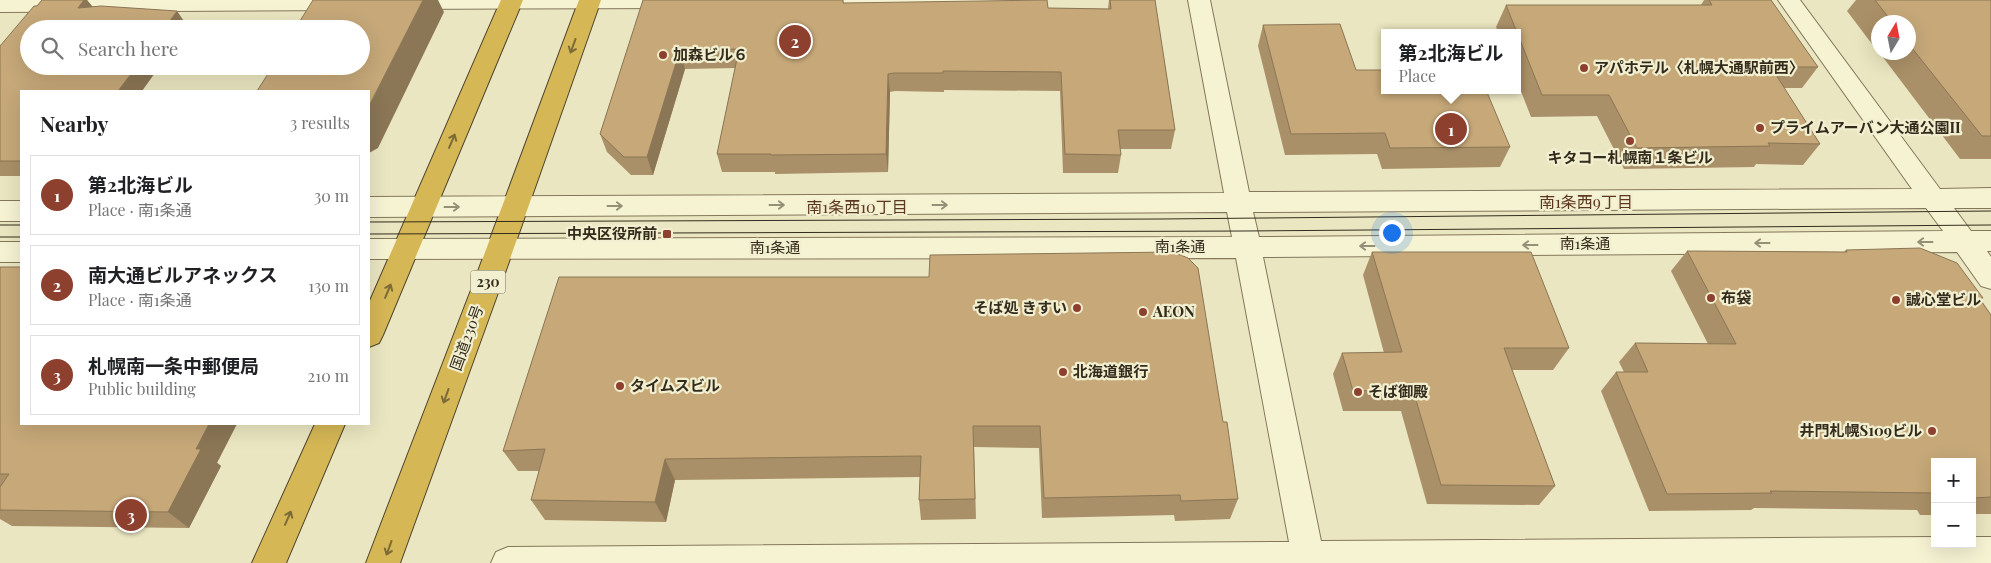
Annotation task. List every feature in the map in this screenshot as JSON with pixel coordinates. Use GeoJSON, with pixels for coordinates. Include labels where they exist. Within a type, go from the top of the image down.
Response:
{"type":"FeatureCollection","features":[{"type":"Feature","properties":{"kind":"highway","name":"国道230号"},"geometry":{"type":"LineString","coordinates":[[383,563],[590,0]]}},
{"type":"Feature","properties":{"kind":"highway"},"geometry":{"type":"LineString","coordinates":[[370,333],[512,1]]}},
{"type":"Feature","properties":{"kind":"highway"},"geometry":{"type":"LineString","coordinates":[[269,563],[330,425]]}},
{"type":"Feature","properties":{"kind":"street"},"geometry":{"type":"LineString","coordinates":[[788,1],[1032,0]]}},
{"type":"Feature","properties":{"kind":"street"},"geometry":{"type":"LineString","coordinates":[[1199,0],[1309,560]]}},
{"type":"Feature","properties":{"kind":"street"},"geometry":{"type":"LineString","coordinates":[[1789,0],[1991,278]]}},
{"type":"Feature","properties":{"kind":"street"},"geometry":{"type":"LineString","coordinates":[[0,22],[11,3],[700,1]]}},
{"type":"Feature","properties":{"kind":"street"},"geometry":{"type":"LineString","coordinates":[[370,207],[1991,198]]}},
{"type":"Feature","properties":{"kind":"street"},"geometry":{"type":"LineString","coordinates":[[0,211],[20,210]]}},
{"type":"Feature","properties":{"kind":"street","name":"南1条通"},"geometry":{"type":"LineString","coordinates":[[370,249],[1247,247],[1991,241]]}},
{"type":"Feature","properties":{"kind":"street"},"geometry":{"type":"LineString","coordinates":[[0,252],[20,252]]}},
{"type":"Feature","properties":{"kind":"street"},"geometry":{"type":"LineString","coordinates":[[508,563],[1309,560],[1991,552]]}},
{"type":"Feature","properties":{"kind":"building"},"geometry":{"type":"Polygon","coordinates":[[[42,0],[84,0],[78,8],[101,6],[177,11],[170,20],[22,20],[34,6],[37,6],[42,0]]]}},
{"type":"Feature","properties":{"kind":"building"},"geometry":{"type":"Polygon","coordinates":[[[313,0],[423,0],[370,104],[370,90],[258,90],[267,75],[370,75],[370,20],[301,20],[313,0]]]}},
{"type":"Feature","properties":{"kind":"building"},"geometry":{"type":"Polygon","coordinates":[[[643,0],[843,0],[843,3],[1047,0],[1048,8],[1111,9],[1110,0],[1155,0],[1175,130],[1118,130],[1121,155],[1065,154],[1061,72],[943,71],[943,73],[894,73],[888,74],[886,154],[717,154],[739,49],[680,50],[647,157],[624,157],[600,134],[643,0]]]}},
{"type":"Feature","properties":{"kind":"building"},"geometry":{"type":"Polygon","coordinates":[[[1709,0],[1771,0],[1818,67],[1771,67],[1820,144],[1768,143],[1770,146],[1637,148],[1609,95],[1542,95],[1521,42],[1521,29],[1516,29],[1506,5],[1712,5],[1709,0]]]}},
{"type":"Feature","properties":{"kind":"building"},"geometry":{"type":"Polygon","coordinates":[[[1875,0],[1991,0],[1991,136],[1982,136],[1916,53],[1916,15],[1887,15],[1875,0]]]}},
{"type":"Feature","properties":{"kind":"building"},"geometry":{"type":"Polygon","coordinates":[[[20,22],[20,75],[130,75],[119,90],[20,90],[20,161],[0,161],[0,46],[20,22]]]}},
{"type":"Feature","properties":{"kind":"building"},"geometry":{"type":"Polygon","coordinates":[[[1340,24],[1356,70],[1381,70],[1381,94],[1488,94],[1510,147],[1390,148],[1385,133],[1291,134],[1263,25],[1340,24]]]}},
{"type":"Feature","properties":{"kind":"building"},"geometry":{"type":"Polygon","coordinates":[[[1920,248],[1957,263],[1983,298],[1979,298],[1991,315],[1991,497],[1976,498],[1976,458],[1931,458],[1931,493],[1770,491],[1772,493],[1667,494],[1616,372],[1648,372],[1635,343],[1736,344],[1687,251],[1847,252],[1846,250],[1920,248]]]}},
{"type":"Feature","properties":{"kind":"building"},"geometry":{"type":"Polygon","coordinates":[[[1173,252],[1188,258],[1198,268],[1223,422],[1227,422],[1238,499],[1181,501],[1180,495],[1044,498],[1040,426],[973,426],[975,499],[919,500],[921,456],[665,459],[655,502],[531,500],[545,449],[503,451],[559,277],[929,277],[930,255],[1173,252]]]}},
{"type":"Feature","properties":{"kind":"building"},"geometry":{"type":"Polygon","coordinates":[[[1372,252],[1531,252],[1569,348],[1504,348],[1555,486],[1441,485],[1413,390],[1353,391],[1342,353],[1402,352],[1372,252]]]}},
{"type":"Feature","properties":{"kind":"building"},"geometry":{"type":"Polygon","coordinates":[[[0,267],[20,267],[20,425],[208,425],[196,449],[201,449],[168,512],[0,510],[0,487],[9,474],[0,474],[0,267]]]}},
{"type":"Feature","properties":{"kind":"tram line"},"geometry":{"type":"LineString","coordinates":[[370,222],[1161,219],[1991,211]]}},
{"type":"Feature","properties":{"kind":"tram line"},"geometry":{"type":"LineString","coordinates":[[0,225],[20,225]]}},
{"type":"Feature","properties":{"kind":"tram line"},"geometry":{"type":"LineString","coordinates":[[370,234],[1244,231],[1991,225]]}},
{"type":"Feature","properties":{"kind":"tram line"},"geometry":{"type":"LineString","coordinates":[[0,237],[20,237]]}},
{"type":"Feature","properties":{"kind":"place","name":"南大通ビルアネックス"},"geometry":{"type":"Point","coordinates":[795,41]}},
{"type":"Feature","properties":{"kind":"place","name":"加森ビル６"},"geometry":{"type":"Point","coordinates":[663,55]}},
{"type":"Feature","properties":{"kind":"place","name":"アパホテル〈札幌大通駅前西〉"},"geometry":{"type":"Point","coordinates":[1584,68]}},
{"type":"Feature","properties":{"kind":"place","name":"プライムアーバン大通公園II"},"geometry":{"type":"Point","coordinates":[1760,128]}},
{"type":"Feature","properties":{"kind":"place","name":"第2北海ビル"},"geometry":{"type":"Point","coordinates":[1451,129]}},
{"type":"Feature","properties":{"kind":"place","name":"キタコー札幌南１条ビル"},"geometry":{"type":"Point","coordinates":[1630,141]}},
{"type":"Feature","properties":{"kind":"place","name":"中央区役所前"},"geometry":{"type":"Point","coordinates":[667,234]}},
{"type":"Feature","properties":{"kind":"place","name":"布袋"},"geometry":{"type":"Point","coordinates":[1711,298]}},
{"type":"Feature","properties":{"kind":"place","name":"誠心堂ビル"},"geometry":{"type":"Point","coordinates":[1896,300]}},
{"type":"Feature","properties":{"kind":"place","name":"そば処 きすい"},"geometry":{"type":"Point","coordinates":[1077,308]}},
{"type":"Feature","properties":{"kind":"place","name":"AEON"},"geometry":{"type":"Point","coordinates":[1143,312]}},
{"type":"Feature","properties":{"kind":"place","name":"北海道銀行"},"geometry":{"type":"Point","coordinates":[1063,372]}},
{"type":"Feature","properties":{"kind":"place","name":"タイムスビル"},"geometry":{"type":"Point","coordinates":[620,386]}},
{"type":"Feature","properties":{"kind":"place","name":"そば御殿"},"geometry":{"type":"Point","coordinates":[1358,392]}},
{"type":"Feature","properties":{"kind":"place","name":"井門札幌S109ビル"},"geometry":{"type":"Point","coordinates":[1932,431]}},
{"type":"Feature","properties":{"kind":"place","name":"札幌南一条中郵便局"},"geometry":{"type":"Point","coordinates":[131,515]}},
{"type":"Feature","properties":{"kind":"district","name":"南1条西9丁目"},"geometry":{"type":"Point","coordinates":[1586,202]}},
{"type":"Feature","properties":{"kind":"district","name":"南1条西10丁目"},"geometry":{"type":"Point","coordinates":[857,207]}}]}
